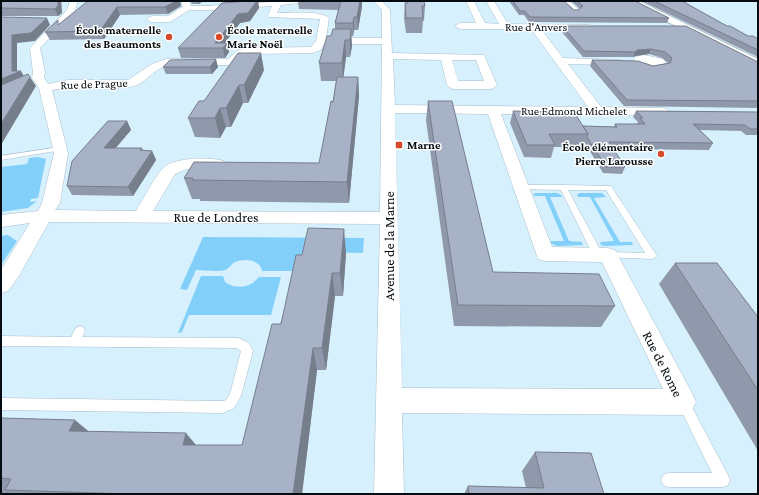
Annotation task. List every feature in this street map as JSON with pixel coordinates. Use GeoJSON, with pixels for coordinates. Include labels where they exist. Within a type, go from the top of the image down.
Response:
{"type":"FeatureCollection","features":[{"type":"Feature","properties":{"kind":"street"},"geometry":{"type":"LineString","coordinates":[[1,285],[12,271],[51,203],[61,153],[38,83],[39,72],[36,48],[56,21],[71,11],[74,1]]}},
{"type":"Feature","properties":{"kind":"street"},"geometry":{"type":"LineString","coordinates":[[151,19],[170,19],[187,6],[215,8],[299,1]]}},
{"type":"Feature","properties":{"kind":"street","name":"Avenue de la Marne"},"geometry":{"type":"LineString","coordinates":[[378,1],[386,10],[389,109],[389,494]]}},
{"type":"Feature","properties":{"kind":"street"},"geometry":{"type":"LineString","coordinates":[[564,1],[576,11]]}},
{"type":"Feature","properties":{"kind":"street"},"geometry":{"type":"LineString","coordinates":[[632,1],[758,64]]}},
{"type":"Feature","properties":{"kind":"street"},"geometry":{"type":"LineString","coordinates":[[481,2],[482,26]]}},
{"type":"Feature","properties":{"kind":"street"},"geometry":{"type":"LineString","coordinates":[[481,2],[505,26]]}},
{"type":"Feature","properties":{"kind":"street"},"geometry":{"type":"LineString","coordinates":[[277,4],[272,15],[320,16],[325,18],[321,41],[387,41]]}},
{"type":"Feature","properties":{"kind":"street","name":"Rue d'Anvers"},"geometry":{"type":"LineString","coordinates":[[460,26],[600,27]]}},
{"type":"Feature","properties":{"kind":"street"},"geometry":{"type":"LineString","coordinates":[[534,27],[597,111]]}},
{"type":"Feature","properties":{"kind":"street"},"geometry":{"type":"LineString","coordinates":[[661,27],[684,27]]}},
{"type":"Feature","properties":{"kind":"street","name":"Rue de Prague"},"geometry":{"type":"LineString","coordinates":[[38,83],[129,84],[138,81],[161,64],[172,62],[231,62],[241,53],[247,51],[313,50],[317,48],[321,41]]}},
{"type":"Feature","properties":{"kind":"street"},"geometry":{"type":"LineString","coordinates":[[387,56],[446,57]]}},
{"type":"Feature","properties":{"kind":"street"},"geometry":{"type":"LineString","coordinates":[[560,61],[638,62]]}},
{"type":"Feature","properties":{"kind":"street","name":"Rue Edmond Michelet"},"geometry":{"type":"LineString","coordinates":[[389,109],[671,112]]}},
{"type":"Feature","properties":{"kind":"street"},"geometry":{"type":"LineString","coordinates":[[493,110],[545,254],[603,255]]}},
{"type":"Feature","properties":{"kind":"street"},"geometry":{"type":"LineString","coordinates":[[141,216],[169,171],[174,168],[186,164],[236,164]]}},
{"type":"Feature","properties":{"kind":"street","name":"Rue de Londres"},"geometry":{"type":"LineString","coordinates":[[1,221],[43,216],[389,218]]}},
{"type":"Feature","properties":{"kind":"street","name":"Rue de Rome"},"geometry":{"type":"LineString","coordinates":[[388,400],[682,402],[603,255]]}},
{"type":"Feature","properties":{"kind":"lane"},"geometry":{"type":"LineString","coordinates":[[1,158],[60,149]]}},
{"type":"Feature","properties":{"kind":"lane"},"geometry":{"type":"LineString","coordinates":[[520,187],[563,187],[608,188],[652,256],[603,255],[563,187]]}},
{"type":"Feature","properties":{"kind":"lane"},"geometry":{"type":"LineString","coordinates":[[74,342],[80,332]]}},
{"type":"Feature","properties":{"kind":"lane"},"geometry":{"type":"LineString","coordinates":[[1,341],[238,344],[245,346],[247,352],[235,396],[230,404],[223,407],[1,404]]}},
{"type":"Feature","properties":{"kind":"lane"},"geometry":{"type":"LineString","coordinates":[[668,480],[723,480],[682,402]]}},
{"type":"Feature","properties":{"kind":"shaded area"},"geometry":{"type":"Polygon","coordinates":[[[38,157],[46,159],[38,198],[31,199],[30,202],[37,201],[28,208],[1,212],[1,167],[27,164],[29,158],[38,157]]]}},
{"type":"Feature","properties":{"kind":"shaded area"},"geometry":{"type":"Polygon","coordinates":[[[557,193],[561,195],[562,197],[550,197],[569,241],[582,242],[583,245],[557,246],[552,244],[550,241],[564,241],[545,196],[534,196],[533,194],[557,193]]]}},
{"type":"Feature","properties":{"kind":"shaded area"},"geometry":{"type":"Polygon","coordinates":[[[579,193],[602,193],[606,197],[594,198],[620,242],[632,242],[633,245],[601,245],[600,242],[614,241],[590,197],[578,197],[577,195],[579,193]]]}},
{"type":"Feature","properties":{"kind":"shaded area"},"geometry":{"type":"Polygon","coordinates":[[[8,235],[17,241],[1,265],[1,236],[8,235]]]}},
{"type":"Feature","properties":{"kind":"shaded area"},"geometry":{"type":"Polygon","coordinates":[[[203,237],[364,238],[363,253],[312,252],[308,271],[262,271],[261,267],[255,262],[251,260],[243,260],[235,262],[228,269],[222,271],[196,270],[187,290],[180,289],[203,237]]]}},
{"type":"Feature","properties":{"kind":"shaded area"},"geometry":{"type":"Polygon","coordinates":[[[201,276],[223,276],[225,282],[229,285],[238,287],[247,286],[259,277],[281,277],[271,315],[189,315],[182,332],[178,333],[201,276]]]}},
{"type":"Feature","properties":{"kind":"building"},"geometry":{"type":"Polygon","coordinates":[[[1,1],[58,1],[58,6],[55,9],[1,8],[1,1]]]}},
{"type":"Feature","properties":{"kind":"building"},"geometry":{"type":"Polygon","coordinates":[[[88,1],[176,1],[165,7],[117,7],[100,31],[45,32],[58,20],[58,25],[88,1]]]}},
{"type":"Feature","properties":{"kind":"building"},"geometry":{"type":"Polygon","coordinates":[[[257,1],[248,13],[238,14],[215,43],[227,43],[223,48],[178,48],[222,3],[257,1]]]}},
{"type":"Feature","properties":{"kind":"building"},"geometry":{"type":"Polygon","coordinates":[[[341,1],[360,1],[357,17],[354,17],[353,23],[335,23],[341,1]]]}},
{"type":"Feature","properties":{"kind":"building"},"geometry":{"type":"Polygon","coordinates":[[[408,1],[424,1],[425,6],[422,6],[423,18],[406,18],[405,3],[408,3],[408,1]]]}},
{"type":"Feature","properties":{"kind":"building"},"geometry":{"type":"Polygon","coordinates":[[[513,1],[564,1],[574,10],[578,10],[583,6],[577,1],[635,1],[669,18],[530,17],[525,11],[520,11],[513,1]]]}},
{"type":"Feature","properties":{"kind":"building"},"geometry":{"type":"Polygon","coordinates":[[[654,1],[682,1],[727,26],[758,39],[758,50],[654,1]]]}},
{"type":"Feature","properties":{"kind":"building"},"geometry":{"type":"Polygon","coordinates":[[[1,17],[47,18],[31,33],[12,35],[12,71],[21,71],[1,79],[1,17]]]}},
{"type":"Feature","properties":{"kind":"building"},"geometry":{"type":"Polygon","coordinates":[[[562,26],[686,26],[758,62],[758,101],[627,100],[592,60],[638,61],[653,66],[670,63],[672,58],[665,52],[651,49],[637,50],[635,52],[584,51],[562,26]]]}},
{"type":"Feature","properties":{"kind":"building"},"geometry":{"type":"Polygon","coordinates":[[[333,29],[351,29],[350,40],[345,40],[342,63],[319,63],[327,36],[331,36],[333,29]]]}},
{"type":"Feature","properties":{"kind":"building"},"geometry":{"type":"Polygon","coordinates":[[[238,53],[261,53],[244,85],[239,85],[226,108],[220,108],[215,118],[188,118],[199,101],[204,101],[238,53]]]}},
{"type":"Feature","properties":{"kind":"building"},"geometry":{"type":"Polygon","coordinates":[[[216,59],[210,67],[163,67],[170,60],[216,59]]]}},
{"type":"Feature","properties":{"kind":"building"},"geometry":{"type":"Polygon","coordinates":[[[28,74],[30,77],[1,124],[1,85],[28,74]]]}},
{"type":"Feature","properties":{"kind":"building"},"geometry":{"type":"Polygon","coordinates":[[[337,77],[358,77],[347,182],[192,180],[193,178],[184,178],[194,162],[319,163],[331,101],[333,102],[337,77]]]}},
{"type":"Feature","properties":{"kind":"building"},"geometry":{"type":"Polygon","coordinates":[[[428,101],[452,101],[493,272],[599,274],[615,306],[458,305],[428,101]]]}},
{"type":"Feature","properties":{"kind":"building"},"geometry":{"type":"Polygon","coordinates":[[[513,111],[574,112],[588,134],[549,134],[555,145],[527,145],[513,111]]]}},
{"type":"Feature","properties":{"kind":"building"},"geometry":{"type":"Polygon","coordinates":[[[636,111],[758,112],[758,129],[750,129],[745,125],[693,124],[713,143],[609,142],[625,167],[606,167],[587,137],[588,134],[583,126],[617,127],[615,124],[645,124],[640,118],[643,118],[636,111]]]}},
{"type":"Feature","properties":{"kind":"building"},"geometry":{"type":"Polygon","coordinates":[[[108,121],[127,121],[104,148],[142,148],[140,150],[152,151],[128,187],[67,186],[72,161],[108,121]]]}},
{"type":"Feature","properties":{"kind":"building"},"geometry":{"type":"Polygon","coordinates":[[[308,228],[344,229],[340,273],[332,273],[322,348],[313,348],[293,494],[130,494],[5,490],[11,479],[1,478],[1,418],[75,420],[69,431],[186,433],[183,445],[242,445],[272,324],[281,324],[296,255],[302,255],[308,228]]]}},
{"type":"Feature","properties":{"kind":"building"},"geometry":{"type":"Polygon","coordinates":[[[675,263],[717,263],[758,317],[758,390],[675,263]]]}},
{"type":"Feature","properties":{"kind":"building"},"geometry":{"type":"Polygon","coordinates":[[[535,452],[591,453],[604,494],[469,494],[468,486],[544,488],[535,452]]]}},
{"type":"Feature","properties":{"kind":"place","name":"École maternelle des Beaumonts"},"geometry":{"type":"Point","coordinates":[169,37]}},
{"type":"Feature","properties":{"kind":"place","name":"École maternelle Marie Noël"},"geometry":{"type":"Point","coordinates":[219,37]}},
{"type":"Feature","properties":{"kind":"place","name":"Marne"},"geometry":{"type":"Point","coordinates":[399,145]}},
{"type":"Feature","properties":{"kind":"place","name":"École élémentaire Pierre Larousse"},"geometry":{"type":"Point","coordinates":[661,154]}}]}
